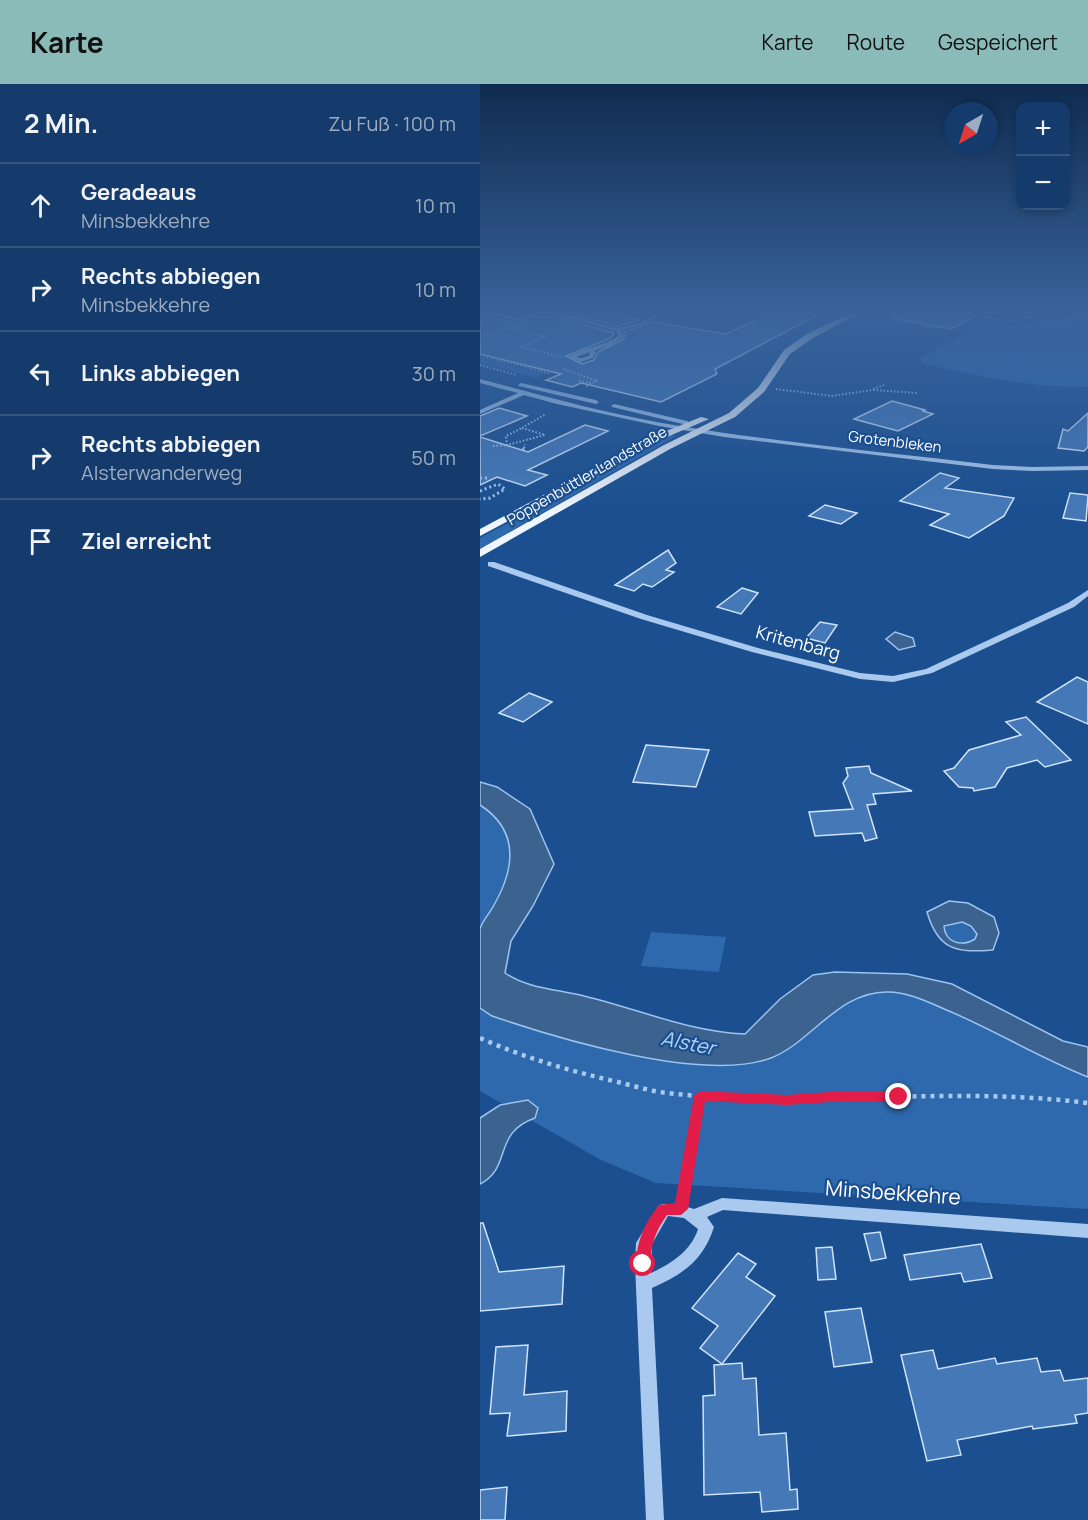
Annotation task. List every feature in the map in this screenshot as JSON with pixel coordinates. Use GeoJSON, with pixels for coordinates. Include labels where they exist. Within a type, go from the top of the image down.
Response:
{"type":"FeatureCollection","features":[{"type":"Feature","properties":{"kind":"main road","name":"Poppenbüttler Landstraße"},"geometry":{"type":"LineString","coordinates":[[480,554],[700,430],[726,418],[764,387],[770,378]]}},
{"type":"Feature","properties":{"kind":"main road","name":"Poppenbüttler Landstraße"},"geometry":{"type":"LineString","coordinates":[[480,533],[657,438],[741,407]]}},
{"type":"Feature","properties":{"kind":"main road"},"geometry":{"type":"LineString","coordinates":[[657,438],[660,433],[658,424]]}},
{"type":"Feature","properties":{"kind":"street","name":"Grotenbleken"},"geometry":{"type":"LineString","coordinates":[[495,378],[691,424],[700,430]]}},
{"type":"Feature","properties":{"kind":"street","name":"Grotenbleken"},"geometry":{"type":"LineString","coordinates":[[480,381],[680,428],[993,467],[1033,470],[1088,468]]}},
{"type":"Feature","properties":{"kind":"street"},"geometry":{"type":"LineString","coordinates":[[480,412],[524,393]]}},
{"type":"Feature","properties":{"kind":"street","name":"Grotenbleken"},"geometry":{"type":"LineString","coordinates":[[564,396],[591,408]]}},
{"type":"Feature","properties":{"kind":"street","name":"Kritenbarg"},"geometry":{"type":"LineString","coordinates":[[491,564],[644,617],[766,653],[876,679],[906,678],[929,671],[1071,605],[1088,592]]}},
{"type":"Feature","properties":{"kind":"street","name":"Minsbekkehre"},"geometry":{"type":"LineString","coordinates":[[696,1215],[722,1204],[1088,1231]]}},
{"type":"Feature","properties":{"kind":"street"},"geometry":{"type":"LineString","coordinates":[[643,1284],[672,1272],[703,1240],[706,1227],[696,1215],[681,1209],[664,1210],[653,1224],[644,1243],[643,1284],[655,1520]]}},
{"type":"Feature","properties":{"kind":"path"},"geometry":{"type":"LineString","coordinates":[[584,387],[597,381],[593,378]]}},
{"type":"Feature","properties":{"kind":"path"},"geometry":{"type":"LineString","coordinates":[[579,381],[591,384]]}},
{"type":"Feature","properties":{"kind":"path"},"geometry":{"type":"LineString","coordinates":[[873,390],[884,385]]}},
{"type":"Feature","properties":{"kind":"path"},"geometry":{"type":"LineString","coordinates":[[764,387],[832,396],[873,390],[918,393]]}},
{"type":"Feature","properties":{"kind":"path"},"geometry":{"type":"LineString","coordinates":[[507,445],[506,436],[546,414]]}},
{"type":"Feature","properties":{"kind":"path"},"geometry":{"type":"LineString","coordinates":[[493,446],[525,444],[545,435],[522,429]]}},
{"type":"Feature","properties":{"kind":"path"},"geometry":{"type":"LineString","coordinates":[[523,450],[525,444]]}},
{"type":"Feature","properties":{"kind":"path"},"geometry":{"type":"LineString","coordinates":[[480,478],[490,478]]}},
{"type":"Feature","properties":{"kind":"path"},"geometry":{"type":"LineString","coordinates":[[480,491],[498,484],[505,489],[490,498],[480,499]]}},
{"type":"Feature","properties":{"kind":"path"},"geometry":{"type":"LineString","coordinates":[[480,1038],[518,1055],[564,1070],[665,1093],[787,1100],[844,1096],[1032,1096],[1088,1103]]}},
{"type":"Feature","properties":{"kind":"path"},"geometry":{"type":"LineString","coordinates":[[681,1209],[700,1096]]}},
{"type":"Feature","properties":{"kind":"shaded area"},"geometry":{"type":"Polygon","coordinates":[[[990,378],[1088,378],[1088,387],[990,378]]]}},
{"type":"Feature","properties":{"kind":"shaded area"},"geometry":{"type":"Polygon","coordinates":[[[671,435],[676,436],[480,549],[480,538],[671,435]]]}},
{"type":"Feature","properties":{"kind":"shaded area"},"geometry":{"type":"Polygon","coordinates":[[[480,782],[497,787],[530,809],[554,864],[533,906],[511,941],[505,973],[534,985],[584,996],[684,1025],[745,1034],[780,999],[813,975],[835,972],[907,974],[952,984],[1063,1041],[1088,1047],[1088,1209],[656,1183],[601,1160],[480,1091],[480,782]]]}},
{"type":"Feature","properties":{"kind":"shaded area"},"geometry":{"type":"Polygon","coordinates":[[[962,922],[971,926],[977,934],[975,939],[960,943],[947,936],[943,926],[962,922]]]}},
{"type":"Feature","properties":{"kind":"shaded area"},"geometry":{"type":"Polygon","coordinates":[[[651,932],[726,937],[719,972],[641,966],[651,932]]]}},
{"type":"Feature","properties":{"kind":"water"},"geometry":{"type":"Polygon","coordinates":[[[895,632],[913,638],[915,646],[899,650],[886,639],[895,632]]]}},
{"type":"Feature","properties":{"kind":"water","name":"Alster"},"geometry":{"type":"Polygon","coordinates":[[[480,782],[497,787],[530,809],[554,864],[533,906],[511,941],[505,973],[514,978],[684,1025],[745,1034],[780,999],[813,975],[835,972],[907,974],[952,984],[1063,1041],[1088,1047],[1088,1077],[949,1011],[919,998],[896,992],[870,994],[854,1000],[840,1008],[786,1051],[771,1058],[743,1064],[709,1065],[671,1062],[632,1055],[555,1036],[492,1016],[480,1008],[480,929],[501,891],[509,864],[510,851],[508,838],[502,826],[480,805],[480,782]]]}},
{"type":"Feature","properties":{"kind":"water"},"geometry":{"type":"Polygon","coordinates":[[[949,901],[968,903],[994,917],[999,933],[993,950],[969,951],[943,942],[931,925],[927,912],[949,901]],[[962,922],[944,926],[951,940],[965,943],[975,939],[977,934],[971,926],[962,922]]]}},
{"type":"Feature","properties":{"kind":"water"},"geometry":{"type":"Polygon","coordinates":[[[528,1100],[538,1108],[535,1118],[522,1124],[513,1132],[496,1169],[480,1184],[480,1118],[500,1105],[528,1100]]]}},
{"type":"Feature","properties":{"kind":"building"},"geometry":{"type":"Polygon","coordinates":[[[551,378],[709,378],[661,402],[581,383],[572,387],[546,380],[551,378]]]}},
{"type":"Feature","properties":{"kind":"building"},"geometry":{"type":"Polygon","coordinates":[[[892,401],[933,414],[898,431],[854,419],[892,401]]]}},
{"type":"Feature","properties":{"kind":"building"},"geometry":{"type":"Polygon","coordinates":[[[499,408],[527,416],[480,436],[480,416],[499,408]]]}},
{"type":"Feature","properties":{"kind":"building"},"geometry":{"type":"Polygon","coordinates":[[[1088,413],[1088,447],[1084,451],[1058,448],[1063,429],[1068,431],[1088,413]]]}},
{"type":"Feature","properties":{"kind":"building"},"geometry":{"type":"Polygon","coordinates":[[[585,425],[608,431],[528,470],[547,475],[525,486],[497,477],[480,485],[480,437],[528,452],[585,425]]]}},
{"type":"Feature","properties":{"kind":"building"},"geometry":{"type":"Polygon","coordinates":[[[940,473],[959,478],[945,488],[1014,498],[1004,516],[969,538],[930,525],[949,514],[900,501],[940,473]]]}},
{"type":"Feature","properties":{"kind":"building"},"geometry":{"type":"Polygon","coordinates":[[[1070,493],[1088,495],[1086,521],[1063,518],[1070,493]]]}},
{"type":"Feature","properties":{"kind":"building"},"geometry":{"type":"Polygon","coordinates":[[[825,505],[857,513],[841,524],[809,516],[825,505]]]}},
{"type":"Feature","properties":{"kind":"building"},"geometry":{"type":"Polygon","coordinates":[[[668,550],[676,563],[666,570],[674,572],[652,587],[643,584],[634,591],[615,585],[668,550]]]}},
{"type":"Feature","properties":{"kind":"building"},"geometry":{"type":"Polygon","coordinates":[[[742,588],[758,593],[741,614],[717,607],[742,588]]]}},
{"type":"Feature","properties":{"kind":"building"},"geometry":{"type":"Polygon","coordinates":[[[820,622],[837,625],[825,643],[806,638],[820,622]]]}},
{"type":"Feature","properties":{"kind":"building"},"geometry":{"type":"Polygon","coordinates":[[[1077,677],[1088,682],[1088,724],[1037,702],[1077,677]]]}},
{"type":"Feature","properties":{"kind":"building"},"geometry":{"type":"Polygon","coordinates":[[[529,693],[552,702],[523,722],[499,713],[529,693]]]}},
{"type":"Feature","properties":{"kind":"building"},"geometry":{"type":"Polygon","coordinates":[[[1026,717],[1071,760],[1045,767],[1037,760],[1007,768],[995,787],[974,791],[973,788],[959,787],[944,771],[954,768],[969,750],[1021,735],[1006,722],[1026,717]]]}},
{"type":"Feature","properties":{"kind":"building"},"geometry":{"type":"Polygon","coordinates":[[[646,745],[709,750],[696,787],[633,782],[646,745]]]}},
{"type":"Feature","properties":{"kind":"building"},"geometry":{"type":"Polygon","coordinates":[[[869,766],[871,773],[912,791],[873,794],[876,804],[867,805],[877,838],[865,841],[862,833],[815,836],[809,812],[853,809],[843,783],[848,776],[846,768],[869,766]]]}},
{"type":"Feature","properties":{"kind":"building"},"geometry":{"type":"Polygon","coordinates":[[[480,1223],[483,1223],[499,1272],[564,1266],[562,1304],[480,1311],[480,1223]]]}},
{"type":"Feature","properties":{"kind":"building"},"geometry":{"type":"Polygon","coordinates":[[[880,1232],[886,1258],[871,1261],[864,1234],[880,1232]]]}},
{"type":"Feature","properties":{"kind":"building"},"geometry":{"type":"Polygon","coordinates":[[[981,1244],[992,1278],[964,1282],[961,1273],[910,1280],[904,1255],[981,1244]]]}},
{"type":"Feature","properties":{"kind":"building"},"geometry":{"type":"Polygon","coordinates":[[[832,1247],[836,1279],[818,1280],[816,1248],[832,1247]]]}},
{"type":"Feature","properties":{"kind":"building"},"geometry":{"type":"Polygon","coordinates":[[[738,1253],[756,1264],[746,1277],[775,1296],[722,1364],[700,1348],[718,1326],[692,1308],[738,1253]]]}},
{"type":"Feature","properties":{"kind":"building"},"geometry":{"type":"Polygon","coordinates":[[[861,1308],[872,1362],[834,1367],[825,1312],[861,1308]]]}},
{"type":"Feature","properties":{"kind":"building"},"geometry":{"type":"Polygon","coordinates":[[[528,1345],[524,1395],[567,1391],[566,1431],[507,1436],[510,1413],[490,1414],[496,1347],[528,1345]]]}},
{"type":"Feature","properties":{"kind":"building"},"geometry":{"type":"Polygon","coordinates":[[[933,1350],[938,1369],[995,1358],[997,1364],[1037,1358],[1041,1372],[1060,1370],[1064,1381],[1088,1378],[1088,1413],[1075,1415],[1077,1423],[1033,1429],[1032,1426],[957,1440],[961,1455],[927,1461],[901,1355],[933,1350]]]}},
{"type":"Feature","properties":{"kind":"building"},"geometry":{"type":"Polygon","coordinates":[[[742,1363],[743,1379],[756,1378],[759,1435],[786,1433],[790,1490],[797,1489],[798,1509],[762,1512],[760,1492],[704,1495],[703,1396],[715,1395],[714,1365],[742,1363]]]}},
{"type":"Feature","properties":{"kind":"building"},"geometry":{"type":"Polygon","coordinates":[[[507,1487],[505,1520],[480,1520],[480,1490],[507,1487]]]}},
{"type":"Feature","properties":{"kind":"route"},"geometry":{"type":"LineString","coordinates":[[643,1264],[644,1243],[653,1224],[664,1210],[681,1209],[700,1096],[787,1100],[844,1096],[899,1097]]}}]}
